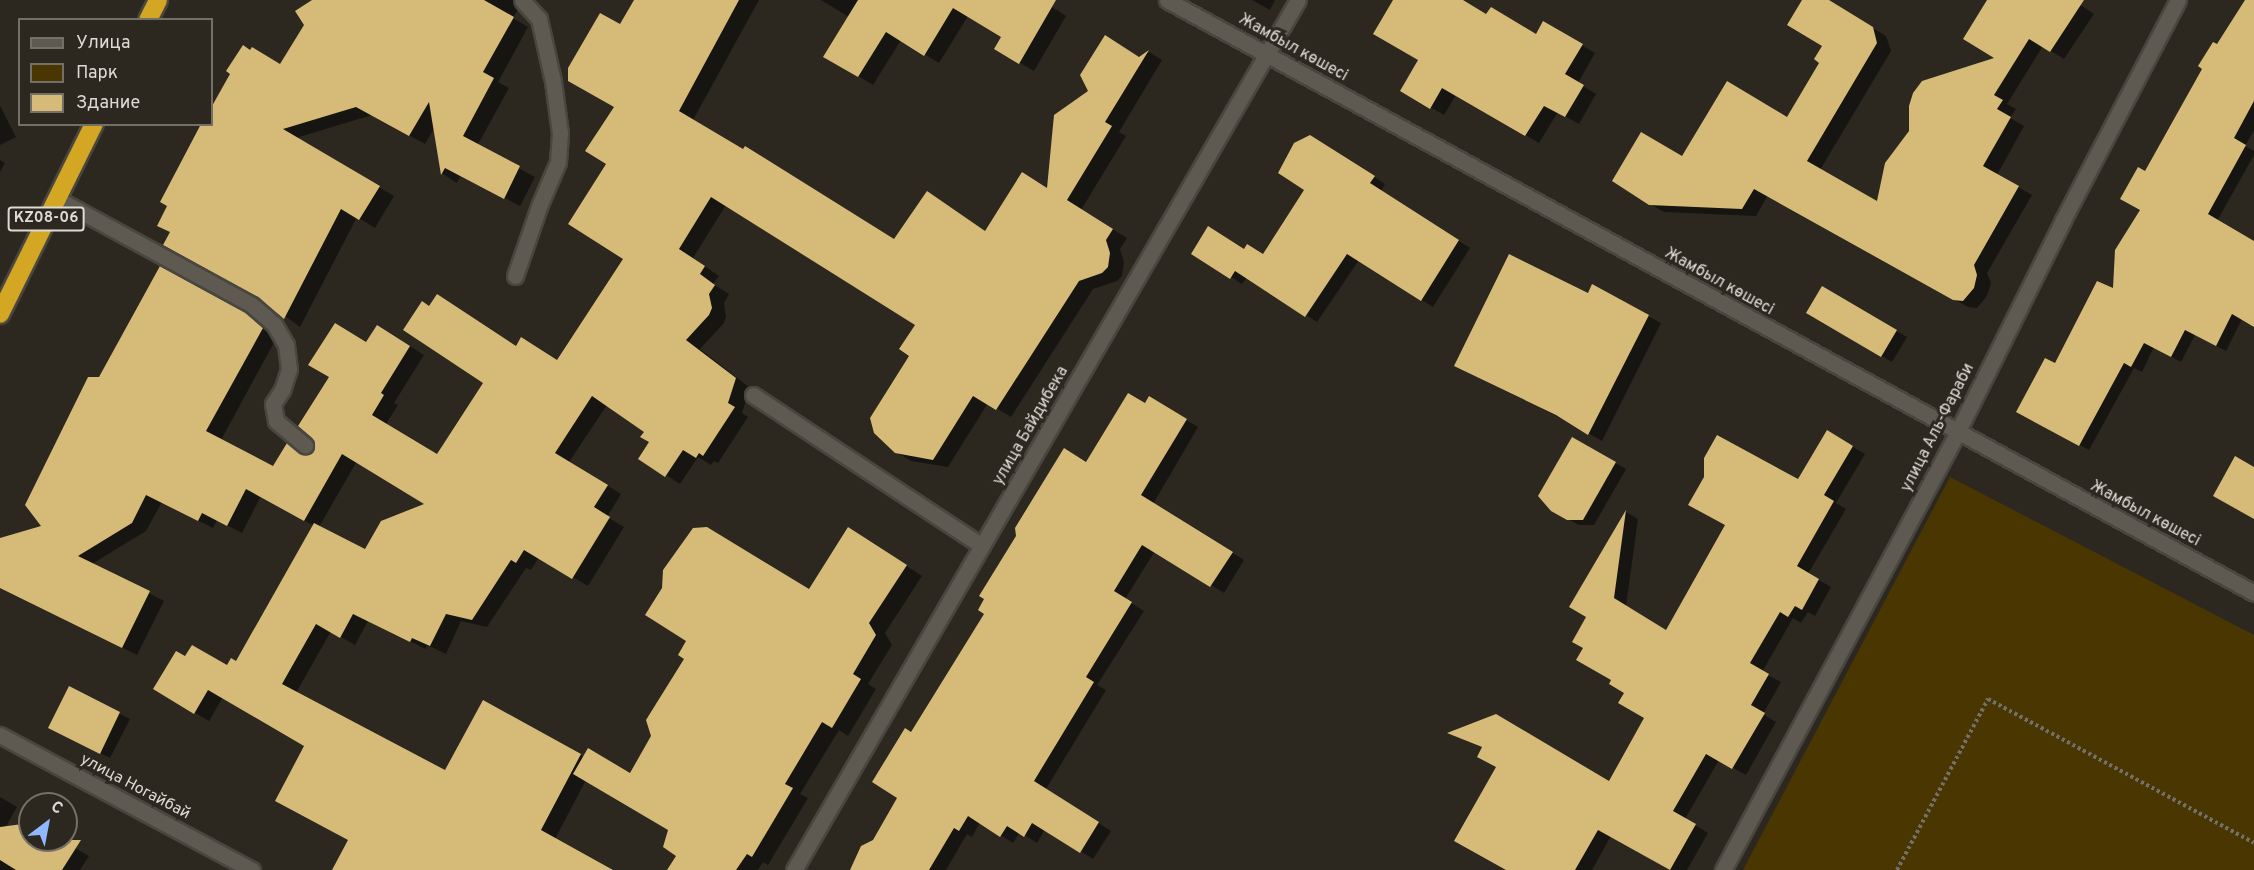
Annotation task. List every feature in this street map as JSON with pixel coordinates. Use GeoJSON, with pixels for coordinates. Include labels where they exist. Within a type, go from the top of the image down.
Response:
{"type":"FeatureCollection","features":[{"type":"Feature","properties":{"kind":"highway"},"geometry":{"type":"LineString","coordinates":[[149,18],[158,0]]}},
{"type":"Feature","properties":{"kind":"highway","name":"KZ08-06"},"geometry":{"type":"LineString","coordinates":[[0,314],[93,126]]}},
{"type":"Feature","properties":{"kind":"street"},"geometry":{"type":"LineString","coordinates":[[515,276],[540,204],[558,162],[560,133],[553,81],[539,20],[522,0]]}},
{"type":"Feature","properties":{"kind":"street","name":"Жамбыл көшесі"},"geometry":{"type":"LineString","coordinates":[[1167,0],[2254,593]]}},
{"type":"Feature","properties":{"kind":"street","name":"улица Байдибека"},"geometry":{"type":"LineString","coordinates":[[794,870],[1298,0]]}},
{"type":"Feature","properties":{"kind":"street","name":"улица Аль-Фараби"},"geometry":{"type":"LineString","coordinates":[[1723,870],[1957,433],[2063,220],[2178,0]]}},
{"type":"Feature","properties":{"kind":"street"},"geometry":{"type":"LineString","coordinates":[[56,198],[252,305],[274,324],[286,345],[289,369],[282,390],[273,404],[276,421],[305,445]]}},
{"type":"Feature","properties":{"kind":"street"},"geometry":{"type":"LineString","coordinates":[[753,395],[982,546]]}},
{"type":"Feature","properties":{"kind":"street","name":"улица Ногайбай"},"geometry":{"type":"LineString","coordinates":[[0,735],[252,870]]}},
{"type":"Feature","properties":{"kind":"path"},"geometry":{"type":"LineString","coordinates":[[1897,870],[1988,699],[2254,843]]}},
{"type":"Feature","properties":{"kind":"green space"},"geometry":{"type":"Polygon","coordinates":[[[1950,477],[2254,635],[2254,870],[1743,870],[1950,477]]]}},
{"type":"Feature","properties":{"kind":"building"},"geometry":{"type":"Polygon","coordinates":[[[312,0],[484,0],[514,17],[483,72],[494,78],[463,136],[520,166],[504,199],[445,168],[441,175],[429,102],[409,136],[356,107],[283,129],[380,186],[359,220],[341,209],[284,319],[257,297],[163,245],[170,232],[157,226],[167,206],[160,202],[200,126],[213,126],[213,104],[230,74],[226,71],[243,45],[250,50],[252,47],[280,64],[304,25],[295,11],[312,0]]]}},
{"type":"Feature","properties":{"kind":"building"},"geometry":{"type":"Polygon","coordinates":[[[634,0],[739,0],[679,111],[743,149],[745,146],[894,239],[927,191],[985,231],[1022,172],[1047,188],[1054,115],[1088,91],[1080,75],[1105,35],[1139,57],[1149,50],[1105,122],[1112,126],[1067,200],[1113,229],[1106,240],[1110,253],[1108,267],[1102,273],[1079,281],[996,410],[973,396],[933,460],[895,453],[874,433],[870,418],[909,356],[899,349],[915,325],[711,197],[679,249],[705,266],[700,274],[715,285],[709,294],[712,308],[709,315],[686,340],[736,378],[728,403],[735,407],[703,456],[699,453],[696,458],[683,450],[665,477],[638,459],[649,442],[640,437],[644,432],[592,396],[555,453],[608,485],[594,507],[610,517],[572,579],[524,550],[516,563],[511,560],[472,620],[446,614],[430,646],[412,638],[410,642],[353,614],[340,638],[316,624],[282,684],[445,770],[483,700],[581,754],[541,830],[613,870],[332,870],[348,840],[275,801],[304,746],[208,690],[194,714],[153,689],[176,651],[185,656],[192,645],[227,665],[231,658],[236,661],[314,523],[365,549],[381,521],[424,504],[342,454],[304,521],[246,489],[227,526],[202,513],[198,521],[146,495],[132,523],[78,556],[150,591],[122,648],[0,588],[0,538],[41,526],[25,505],[88,377],[99,377],[160,266],[246,313],[263,328],[206,431],[273,466],[287,443],[304,455],[309,454],[314,447],[312,438],[298,426],[329,377],[308,365],[335,323],[366,342],[377,325],[410,346],[381,393],[384,395],[372,415],[437,454],[483,383],[403,330],[422,301],[429,306],[437,294],[516,346],[521,337],[557,360],[623,259],[568,224],[606,164],[585,151],[614,107],[568,81],[568,68],[600,13],[620,24],[634,0]]]}},
{"type":"Feature","properties":{"kind":"building"},"geometry":{"type":"Polygon","coordinates":[[[858,0],[1056,0],[1019,64],[994,49],[1001,37],[953,8],[924,56],[886,32],[858,77],[823,57],[858,0]]]}},
{"type":"Feature","properties":{"kind":"building"},"geometry":{"type":"Polygon","coordinates":[[[1393,0],[1463,0],[1486,14],[1491,7],[1536,34],[1543,21],[1583,44],[1565,74],[1584,85],[1565,117],[1544,106],[1525,136],[1442,88],[1430,109],[1400,91],[1418,60],[1373,34],[1393,0]]]}},
{"type":"Feature","properties":{"kind":"building"},"geometry":{"type":"Polygon","coordinates":[[[1802,0],[1829,0],[1873,27],[1877,43],[1807,161],[1877,201],[1885,163],[1909,131],[1909,106],[1913,93],[1922,81],[1994,58],[1963,39],[1987,0],[2084,0],[2050,52],[2029,39],[1994,95],[2003,100],[1997,109],[2011,117],[1983,166],[2019,186],[1974,265],[1977,275],[1974,288],[1963,301],[1953,300],[1754,189],[1742,209],[1649,205],[1612,181],[1641,132],[1682,156],[1727,81],[1787,117],[1819,63],[1814,59],[1822,46],[1787,25],[1802,0]]]}},
{"type":"Feature","properties":{"kind":"building"},"geometry":{"type":"Polygon","coordinates":[[[2245,0],[2254,0],[2254,101],[2234,138],[2246,145],[2208,214],[2254,241],[2254,327],[2232,314],[2216,346],[2185,330],[2171,357],[2144,343],[2131,367],[2124,363],[2079,446],[2016,412],[2045,358],[2055,363],[2097,281],[2113,288],[2115,250],[2140,210],[2120,199],[2138,167],[2145,171],[2202,69],[2198,66],[2213,42],[2217,44],[2245,0]]]}},
{"type":"Feature","properties":{"kind":"building"},"geometry":{"type":"Polygon","coordinates":[[[1310,135],[1375,176],[1370,183],[1459,240],[1421,301],[1347,254],[1305,317],[1235,271],[1230,279],[1191,254],[1208,226],[1244,249],[1247,244],[1263,254],[1304,190],[1278,173],[1294,143],[1310,135]]]}},
{"type":"Feature","properties":{"kind":"building"},"geometry":{"type":"Polygon","coordinates":[[[1509,254],[1588,293],[1592,284],[1649,315],[1588,435],[1556,415],[1454,366],[1509,254]]]}},
{"type":"Feature","properties":{"kind":"building"},"geometry":{"type":"Polygon","coordinates":[[[1822,286],[1897,330],[1881,357],[1806,313],[1822,286]]]}},
{"type":"Feature","properties":{"kind":"building"},"geometry":{"type":"Polygon","coordinates":[[[1128,393],[1145,403],[1149,396],[1187,419],[1141,495],[1233,552],[1210,587],[1142,545],[1114,591],[1132,602],[1086,677],[1094,682],[1034,781],[1099,822],[1080,853],[1032,823],[1024,837],[1007,826],[1000,837],[968,816],[959,831],[954,828],[929,870],[850,870],[861,846],[873,840],[897,798],[872,782],[905,728],[911,732],[984,614],[978,610],[984,599],[979,596],[1016,536],[1015,528],[1064,448],[1086,462],[1128,393]]]}},
{"type":"Feature","properties":{"kind":"building"},"geometry":{"type":"Polygon","coordinates":[[[1827,430],[1853,446],[1824,495],[1834,501],[1797,566],[1819,579],[1802,610],[1795,606],[1788,617],[1780,612],[1750,663],[1769,674],[1751,705],[1765,713],[1732,769],[1706,754],[1673,811],[1696,824],[1670,870],[1598,830],[1575,870],[1506,870],[1454,841],[1496,767],[1477,757],[1482,747],[1447,733],[1496,714],[1609,781],[1644,718],[1618,703],[1624,693],[1609,684],[1611,680],[1576,660],[1583,648],[1572,642],[1586,617],[1569,607],[1626,510],[1614,598],[1666,630],[1725,525],[1688,505],[1704,477],[1704,458],[1717,435],[1798,479],[1827,430]]]}},
{"type":"Feature","properties":{"kind":"building"},"geometry":{"type":"Polygon","coordinates":[[[1572,437],[1616,462],[1583,520],[1567,520],[1551,511],[1538,496],[1572,437]]]}},
{"type":"Feature","properties":{"kind":"building"},"geometry":{"type":"Polygon","coordinates":[[[2235,456],[2254,467],[2254,519],[2213,496],[2235,456]]]}},
{"type":"Feature","properties":{"kind":"building"},"geometry":{"type":"Polygon","coordinates":[[[707,527],[809,589],[848,527],[907,565],[869,623],[876,635],[853,674],[861,679],[832,728],[822,722],[785,784],[793,788],[752,857],[747,854],[736,870],[667,870],[676,856],[663,847],[668,830],[573,774],[588,748],[630,773],[651,736],[646,720],[684,659],[678,655],[686,641],[645,615],[662,588],[663,570],[693,528],[707,527]]]}},
{"type":"Feature","properties":{"kind":"building"},"geometry":{"type":"Polygon","coordinates":[[[69,686],[120,712],[100,754],[48,728],[69,686]]]}},
{"type":"Feature","properties":{"kind":"building"},"geometry":{"type":"Polygon","coordinates":[[[18,825],[18,852],[73,852],[62,870],[16,870],[0,860],[0,827],[18,825]]]}}]}
